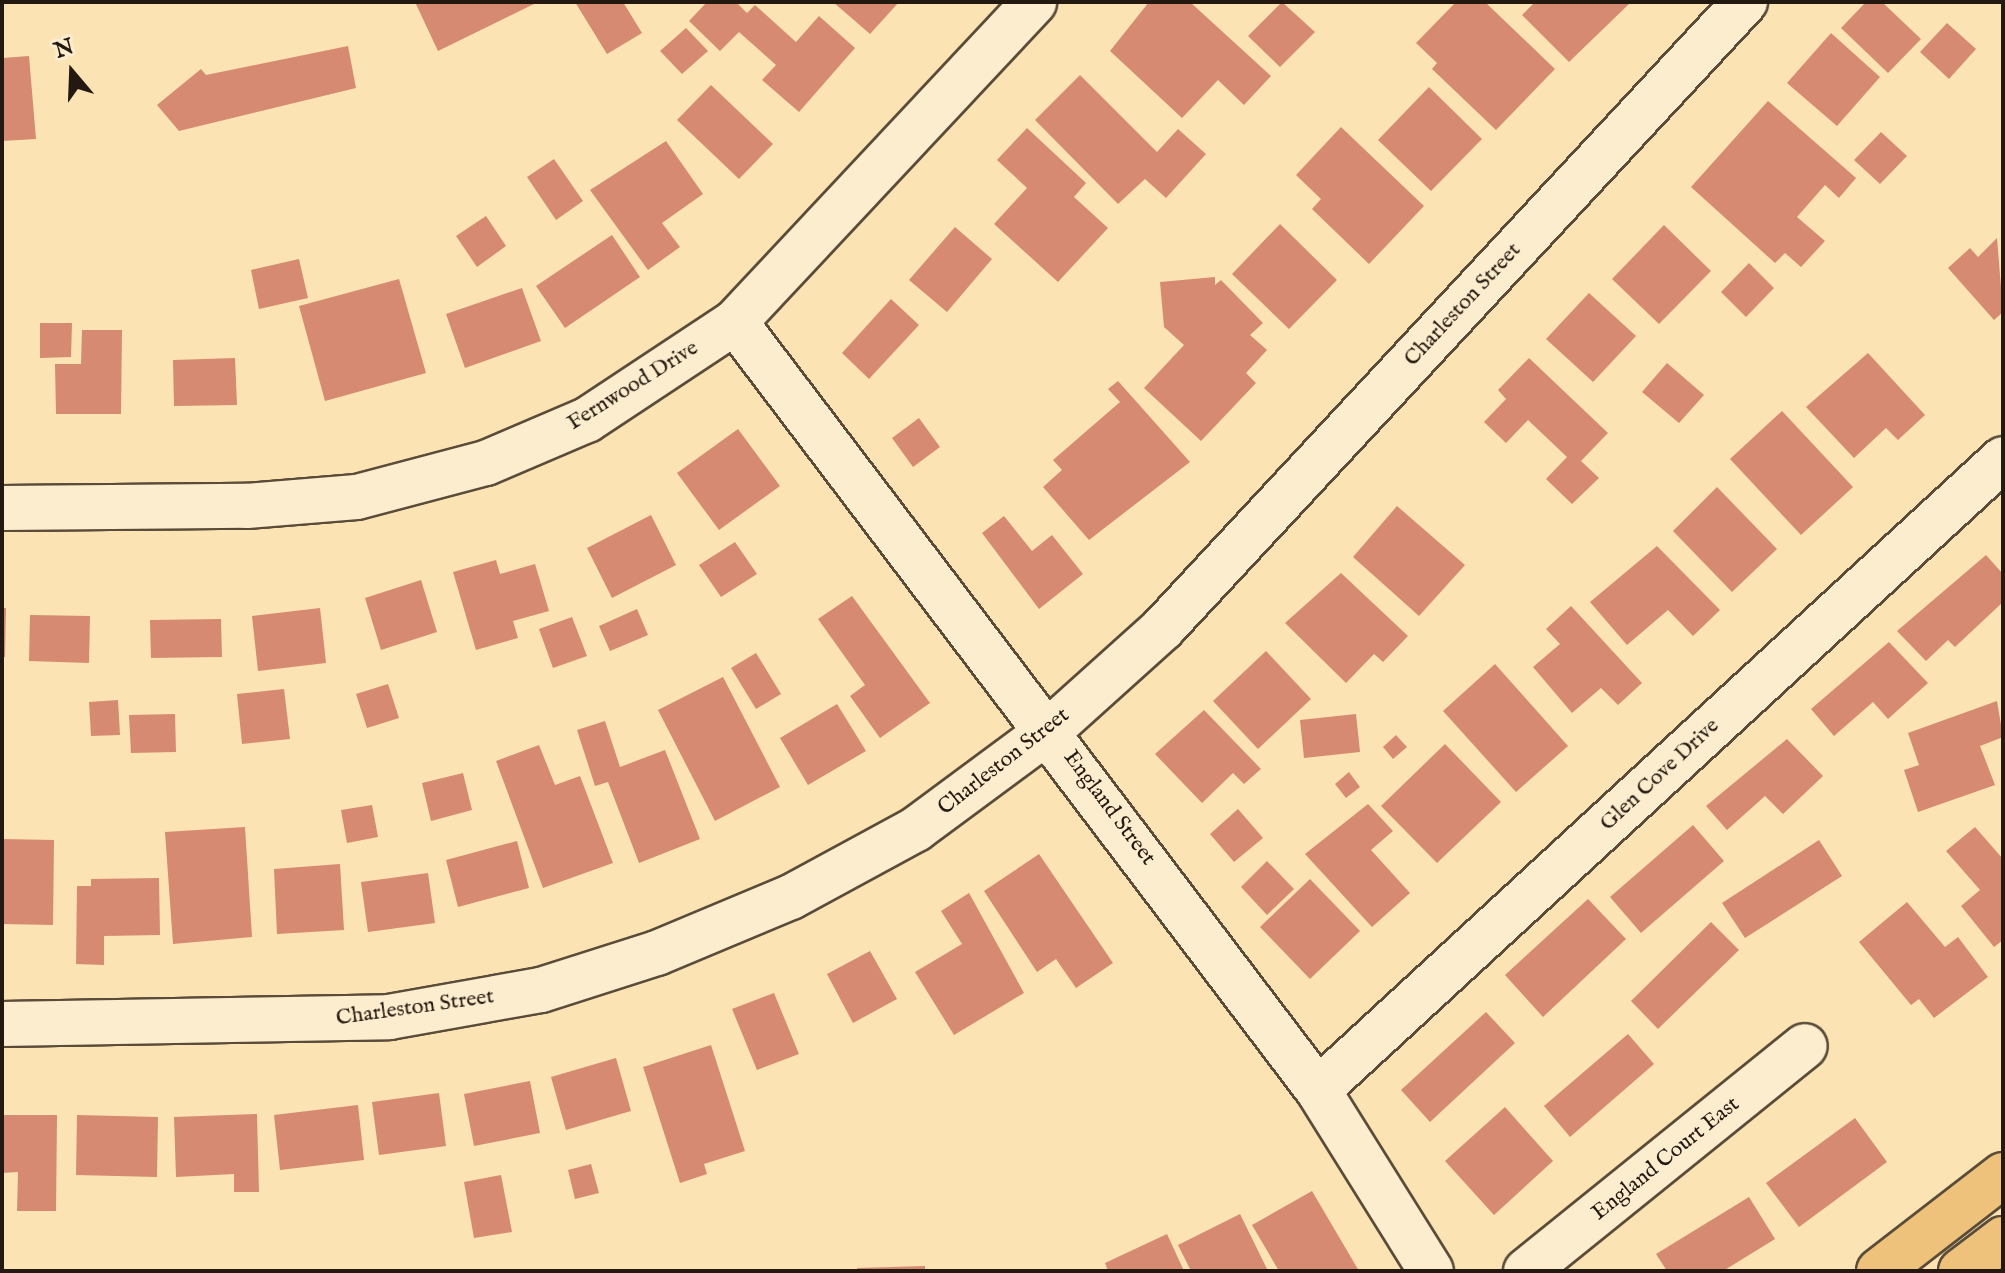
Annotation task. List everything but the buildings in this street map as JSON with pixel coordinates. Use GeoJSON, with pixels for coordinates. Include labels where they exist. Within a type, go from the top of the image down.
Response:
{"type":"FeatureCollection","features":[{"type":"Feature","properties":{"kind":"main road"},"geometry":{"type":"LineString","coordinates":[[1879,1271],[2003,1175]]}},
{"type":"Feature","properties":{"kind":"main road"},"geometry":{"type":"LineString","coordinates":[[1961,1271],[2003,1239]]}},
{"type":"Feature","properties":{"kind":"street","name":"Fernwood Drive"},"geometry":{"type":"LineString","coordinates":[[2,508],[247,506],[371,493],[486,463],[587,420],[735,322],[1034,2]]}},
{"type":"Feature","properties":{"kind":"street","name":"Charleston Street"},"geometry":{"type":"LineString","coordinates":[[2,1024],[389,1017],[541,990],[791,897],[916,829],[1051,729],[1163,628],[1745,2]]}},
{"type":"Feature","properties":{"kind":"street","name":"England Street"},"geometry":{"type":"LineString","coordinates":[[735,322],[1051,729],[1318,1090],[1431,1271]]}},
{"type":"Feature","properties":{"kind":"street","name":"Glen Cove Drive"},"geometry":{"type":"LineString","coordinates":[[1318,1090],[2003,459]]}},
{"type":"Feature","properties":{"kind":"street","name":"England Court East"},"geometry":{"type":"LineString","coordinates":[[1526,1271],[1805,1046]]}}]}
